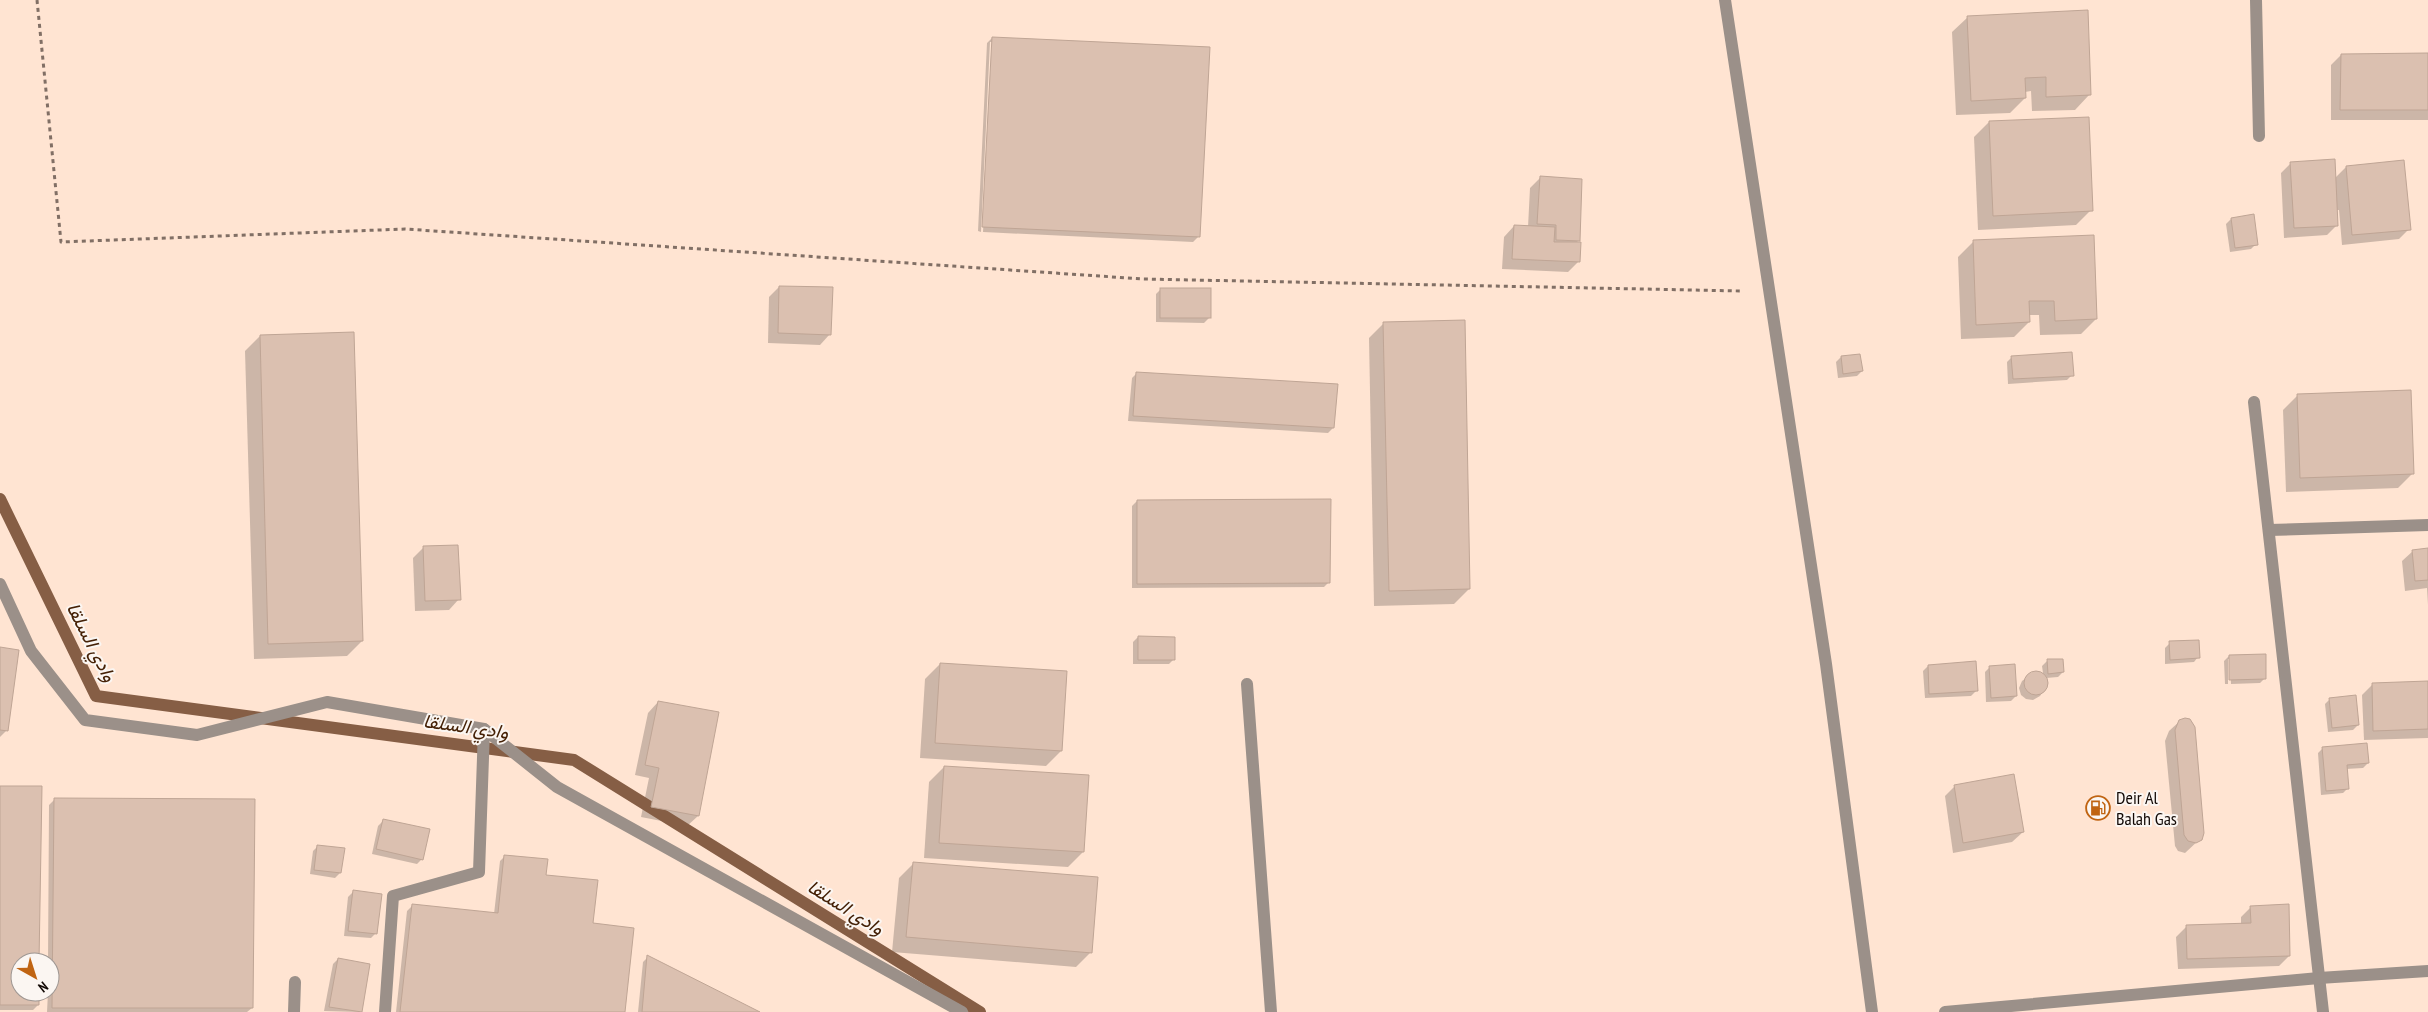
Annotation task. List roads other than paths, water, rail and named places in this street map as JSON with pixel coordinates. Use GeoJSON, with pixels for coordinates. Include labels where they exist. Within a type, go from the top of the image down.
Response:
{"type":"FeatureCollection","features":[{"type":"Feature","properties":{"kind":"street"},"geometry":{"type":"LineString","coordinates":[[1725,0],[1826,664],[1872,1012]]}},
{"type":"Feature","properties":{"kind":"street"},"geometry":{"type":"LineString","coordinates":[[2256,0],[2259,136]]}},
{"type":"Feature","properties":{"kind":"street"},"geometry":{"type":"LineString","coordinates":[[2254,402],[2322,1012]]}},
{"type":"Feature","properties":{"kind":"street"},"geometry":{"type":"LineString","coordinates":[[2269,530],[2428,525]]}},
{"type":"Feature","properties":{"kind":"street"},"geometry":{"type":"LineString","coordinates":[[0,584],[31,651],[85,720],[197,735],[327,702],[484,729],[557,787],[962,1012]]}},
{"type":"Feature","properties":{"kind":"street"},"geometry":{"type":"LineString","coordinates":[[1247,684],[1271,1012]]}},
{"type":"Feature","properties":{"kind":"street"},"geometry":{"type":"LineString","coordinates":[[385,1012],[393,896],[479,872],[484,729]]}},
{"type":"Feature","properties":{"kind":"street"},"geometry":{"type":"LineString","coordinates":[[1945,1012],[2319,978],[2428,971]]}},
{"type":"Feature","properties":{"kind":"street"},"geometry":{"type":"LineString","coordinates":[[294,1012],[295,982]]}},
{"type":"Feature","properties":{"kind":"waterway","name":"وادي السلقا"},"geometry":{"type":"LineString","coordinates":[[0,499],[96,696],[574,760],[980,1012]]}},
{"type":"Feature","properties":{"kind":"place","name":"Deir Al Balah Gas"},"geometry":{"type":"Point","coordinates":[2098,808]}}]}
